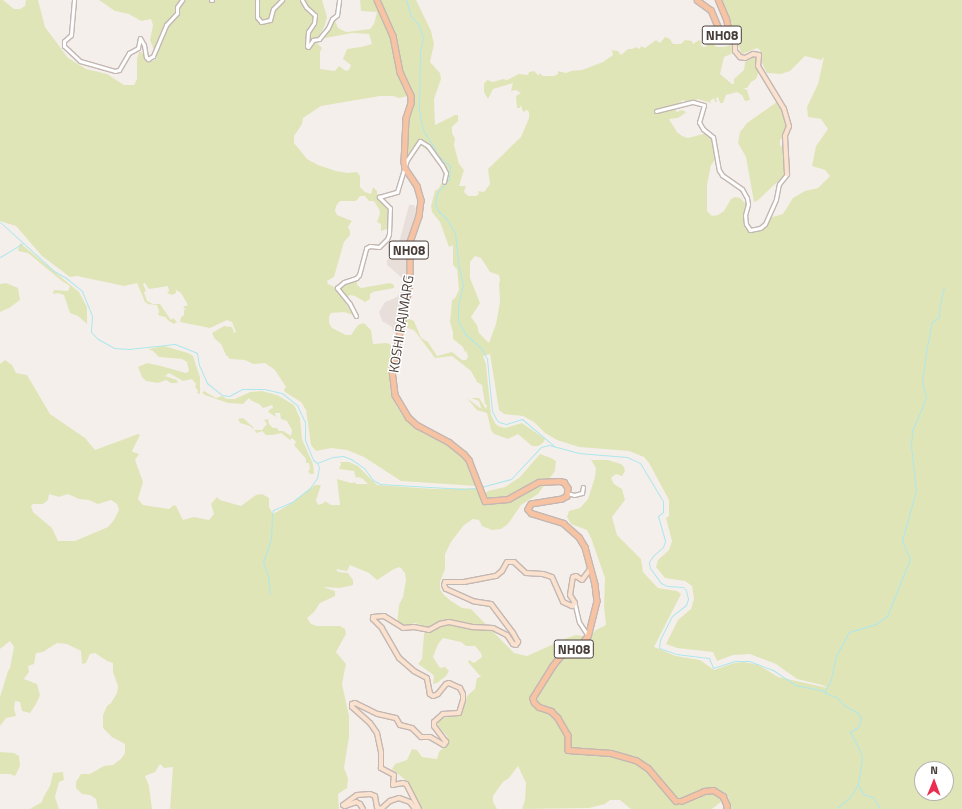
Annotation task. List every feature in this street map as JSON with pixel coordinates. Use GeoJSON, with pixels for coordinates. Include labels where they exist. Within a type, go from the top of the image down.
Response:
{"type":"FeatureCollection","features":[{"type":"Feature","properties":{"kind":"main road","name":"KOSHI RAJMARG"},"geometry":{"type":"LineString","coordinates":[[377,0],[393,36],[400,72],[411,96],[411,103],[406,118],[403,157],[405,168],[417,186],[421,204],[410,242],[410,283],[395,353],[392,376],[393,389],[399,405],[408,417],[462,451],[469,460],[484,499],[487,501],[508,499],[539,482],[555,480],[564,482],[568,488],[568,493]]}},
{"type":"Feature","properties":{"kind":"main road","name":"NH08"},"geometry":{"type":"LineString","coordinates":[[697,0],[711,10],[724,37],[729,36],[729,31],[718,0]]}},
{"type":"Feature","properties":{"kind":"main road","name":"NH08"},"geometry":{"type":"LineString","coordinates":[[568,493],[566,498],[531,504],[528,507],[529,511],[562,523],[570,528],[585,547],[591,568],[597,601],[588,636],[582,644],[561,656],[533,698],[534,702],[539,707],[551,711],[558,718],[568,735],[568,750],[611,753],[636,760],[648,768],[676,801],[681,801],[704,791],[713,790],[723,796],[726,801],[727,809]]}},
{"type":"Feature","properties":{"kind":"street"},"geometry":{"type":"LineString","coordinates":[[75,0],[71,35],[64,41],[64,46],[80,60],[115,71],[120,70],[129,53],[138,48],[140,38],[144,45],[146,57],[148,59],[153,56],[166,25],[177,13],[177,7],[182,0]]}},
{"type":"Feature","properties":{"kind":"street"},"geometry":{"type":"LineString","coordinates":[[257,0],[257,17],[261,22],[270,20],[273,9],[282,0]]}},
{"type":"Feature","properties":{"kind":"street"},"geometry":{"type":"LineString","coordinates":[[302,0],[306,7],[315,15],[314,23],[308,32],[308,47],[313,40],[319,39],[328,28],[332,19],[337,15],[339,0]]}},
{"type":"Feature","properties":{"kind":"street"},"geometry":{"type":"LineString","coordinates":[[656,111],[694,102],[704,105],[699,122],[703,129],[713,137],[719,170],[722,175],[742,189],[747,198],[748,204],[745,215],[746,224],[750,230],[760,228],[765,224],[776,199],[779,184],[787,174],[785,136],[789,126],[784,109],[758,66],[759,55],[753,54],[745,58],[740,57],[735,51],[735,43],[724,37]]}},
{"type":"Feature","properties":{"kind":"street"},"geometry":{"type":"LineString","coordinates":[[356,316],[350,304],[337,288],[344,282],[356,278],[359,275],[366,248],[370,246],[379,247],[387,239],[389,234],[390,208],[379,197],[397,192],[405,168],[414,149],[420,141],[424,142],[446,173],[444,182]]}},
{"type":"Feature","properties":{"kind":"street"},"geometry":{"type":"LineString","coordinates":[[568,493],[574,495],[582,493],[583,487]]}},
{"type":"Feature","properties":{"kind":"street"},"geometry":{"type":"LineString","coordinates":[[419,809],[406,784],[393,785],[394,775],[381,768],[381,752],[377,733],[370,723],[352,704],[355,703],[378,714],[396,718],[400,725],[412,728],[421,737],[430,737],[444,745],[446,742],[434,726],[434,722],[443,714],[458,712],[461,710],[463,694],[460,688],[449,683],[446,684],[438,694],[432,696],[430,694],[427,678],[414,671],[399,658],[382,628],[373,619],[373,617],[384,616],[403,628],[422,628],[429,630],[440,624],[449,622],[473,627],[493,628],[507,635],[513,644],[516,645],[518,642],[513,633],[491,604],[473,601],[446,589],[444,585],[447,582],[464,582],[496,576],[502,571],[507,562],[511,561],[520,566],[526,573],[543,574],[552,577],[562,602],[575,605]]}},
{"type":"Feature","properties":{"kind":"street"},"geometry":{"type":"LineString","coordinates":[[588,636],[579,622],[575,605],[570,595],[573,577],[576,576],[582,580],[591,568]]}},
{"type":"Feature","properties":{"kind":"street"},"geometry":{"type":"LineString","coordinates":[[363,809],[360,804],[356,802],[345,806],[343,805],[357,795],[370,794],[375,796],[377,807],[381,809],[390,801],[399,798],[410,802],[415,809]]}},
{"type":"Feature","properties":{"kind":"shaded area"},"geometry":{"type":"Polygon","coordinates":[[[409,205],[414,205],[416,210],[419,211],[410,239],[407,257],[409,279],[407,300],[398,336],[393,332],[392,327],[382,321],[379,312],[385,302],[397,297],[403,288],[402,278],[387,265],[387,260],[393,254],[400,239],[409,205]]]}},
{"type":"Feature","properties":{"kind":"green space"},"geometry":{"type":"Polygon","coordinates":[[[0,0],[3,0],[14,9],[20,9],[25,6],[26,0],[38,0],[45,27],[68,58],[86,69],[107,74],[124,85],[134,85],[137,79],[137,59],[139,52],[142,52],[147,61],[153,61],[157,58],[150,40],[153,25],[151,19],[141,21],[129,14],[115,11],[99,0],[322,0],[327,17],[325,25],[316,42],[322,48],[320,52],[320,69],[335,71],[339,66],[346,71],[349,70],[351,65],[343,59],[347,49],[372,44],[369,34],[352,33],[320,39],[334,18],[338,28],[346,32],[370,29],[374,24],[377,12],[361,11],[360,0],[375,0],[391,34],[395,65],[408,96],[399,98],[393,96],[380,96],[321,106],[303,118],[302,124],[294,136],[294,143],[307,159],[318,165],[336,171],[347,173],[357,172],[360,176],[360,187],[365,192],[371,194],[373,187],[377,191],[377,196],[388,210],[387,229],[381,231],[381,224],[377,222],[380,213],[379,209],[374,201],[369,201],[365,196],[360,196],[356,201],[340,201],[336,206],[335,211],[337,215],[352,221],[348,227],[350,235],[344,242],[334,277],[327,281],[328,284],[336,288],[353,315],[344,312],[331,313],[329,323],[332,328],[346,335],[351,335],[358,325],[364,323],[371,330],[373,344],[387,343],[394,347],[390,370],[391,393],[397,407],[403,416],[419,429],[447,443],[461,454],[470,467],[476,486],[401,481],[364,457],[347,450],[331,448],[316,451],[311,445],[306,410],[301,402],[285,392],[284,390],[286,387],[275,370],[265,363],[253,364],[245,360],[230,359],[226,355],[221,344],[215,339],[212,333],[224,326],[232,327],[234,333],[236,332],[232,322],[227,320],[210,328],[180,322],[181,317],[184,315],[184,310],[186,310],[183,307],[188,305],[181,293],[176,290],[176,293],[172,295],[167,293],[169,291],[168,286],[149,289],[145,283],[143,284],[146,291],[144,292],[147,301],[153,304],[160,304],[171,320],[173,318],[177,322],[174,324],[164,316],[158,315],[159,311],[157,305],[148,304],[145,302],[137,283],[124,286],[77,276],[70,277],[42,256],[16,226],[0,221],[0,0]]]}},
{"type":"Feature","properties":{"kind":"green space"},"geometry":{"type":"Polygon","coordinates":[[[379,0],[416,0],[431,31],[434,44],[430,62],[440,73],[441,79],[434,99],[435,125],[458,115],[458,121],[452,127],[452,133],[455,139],[454,145],[459,164],[464,170],[459,186],[466,186],[464,192],[468,196],[476,196],[479,194],[478,191],[484,192],[490,184],[488,169],[521,137],[529,118],[529,112],[527,110],[523,112],[521,105],[520,108],[517,108],[516,96],[521,93],[516,90],[511,91],[513,83],[493,89],[488,99],[484,92],[484,84],[487,80],[493,82],[503,79],[507,80],[519,74],[528,75],[529,72],[534,71],[539,76],[539,73],[543,76],[554,76],[558,74],[558,71],[566,73],[582,70],[603,62],[613,55],[612,50],[618,51],[621,55],[628,49],[636,47],[640,49],[641,46],[645,48],[656,40],[660,43],[665,37],[670,39],[673,44],[681,44],[685,40],[692,41],[693,44],[699,40],[703,43],[700,44],[703,47],[706,47],[708,42],[707,34],[709,32],[713,34],[709,38],[716,47],[725,47],[730,45],[733,47],[731,54],[724,57],[720,74],[732,84],[734,84],[734,79],[744,70],[745,62],[751,59],[754,55],[757,55],[758,74],[756,79],[751,82],[747,88],[743,88],[747,90],[750,100],[745,101],[742,95],[737,92],[726,95],[723,103],[720,103],[718,97],[716,98],[717,102],[715,102],[714,98],[710,101],[711,103],[698,99],[689,102],[683,100],[673,108],[677,112],[682,110],[686,112],[678,118],[669,119],[677,132],[682,136],[688,138],[707,133],[712,137],[716,159],[711,165],[707,185],[707,211],[712,216],[718,215],[724,211],[731,199],[735,197],[740,198],[747,205],[745,215],[748,229],[753,231],[763,227],[769,218],[783,214],[793,198],[805,191],[818,188],[830,176],[825,170],[812,166],[816,146],[828,129],[821,119],[808,117],[807,107],[818,84],[824,57],[821,60],[805,56],[790,71],[781,74],[767,73],[762,63],[760,50],[757,48],[742,54],[736,40],[728,39],[720,0],[962,0],[962,809],[730,809],[728,796],[712,809],[631,809],[620,800],[610,800],[605,804],[589,808],[522,809],[525,800],[526,783],[518,766],[509,778],[503,782],[493,796],[493,802],[497,809],[421,809],[408,782],[392,769],[395,764],[407,760],[412,749],[417,750],[422,757],[437,759],[439,752],[448,743],[447,736],[438,726],[438,721],[446,717],[458,716],[462,714],[467,696],[475,689],[477,678],[481,677],[468,662],[469,660],[474,663],[482,657],[481,653],[475,646],[466,646],[461,642],[443,638],[438,644],[433,657],[440,668],[445,667],[449,671],[446,676],[437,683],[433,684],[434,676],[418,664],[422,659],[424,634],[427,627],[415,623],[404,627],[397,624],[399,605],[403,597],[406,580],[405,573],[400,567],[394,569],[377,580],[369,573],[350,565],[347,571],[336,569],[338,572],[348,573],[353,580],[353,585],[340,588],[323,587],[335,591],[335,596],[320,603],[314,612],[307,618],[311,624],[317,626],[340,626],[345,629],[346,634],[336,652],[346,664],[342,684],[349,716],[349,737],[344,768],[348,778],[347,788],[338,794],[339,809],[170,809],[173,767],[164,768],[160,764],[155,772],[145,776],[149,786],[152,809],[98,809],[96,799],[90,795],[82,794],[76,788],[76,782],[81,774],[90,774],[104,766],[113,765],[121,759],[125,753],[125,744],[112,737],[103,728],[103,715],[107,706],[111,703],[117,693],[118,686],[113,672],[113,663],[95,653],[90,654],[86,663],[82,664],[81,651],[67,644],[57,643],[43,652],[36,653],[34,664],[28,666],[29,672],[24,679],[37,684],[40,695],[36,704],[30,713],[22,711],[20,702],[15,701],[14,709],[16,716],[6,718],[0,726],[0,697],[10,668],[14,647],[10,641],[0,649],[0,364],[5,360],[12,365],[16,373],[27,375],[50,414],[85,438],[95,450],[138,434],[140,435],[132,451],[139,454],[135,460],[143,482],[138,499],[143,505],[169,509],[174,505],[176,506],[183,520],[194,517],[209,520],[214,514],[211,504],[217,497],[220,500],[241,506],[256,495],[262,494],[269,498],[269,507],[273,514],[292,503],[315,485],[321,485],[316,500],[318,505],[324,503],[325,501],[331,505],[340,505],[337,479],[351,483],[355,482],[356,484],[368,484],[363,479],[358,477],[356,478],[354,471],[339,469],[341,464],[340,462],[349,462],[358,466],[377,485],[434,489],[478,488],[481,497],[488,491],[505,487],[520,477],[540,454],[551,458],[556,461],[555,471],[538,494],[521,505],[508,524],[501,529],[492,530],[482,526],[479,520],[473,519],[464,525],[451,542],[445,554],[445,569],[440,582],[440,589],[451,601],[462,608],[471,609],[514,653],[527,656],[576,635],[589,637],[596,630],[606,625],[604,606],[605,578],[591,538],[587,530],[571,524],[567,517],[569,511],[580,508],[588,499],[595,477],[596,468],[591,460],[608,460],[621,464],[625,471],[622,476],[616,474],[611,478],[614,484],[622,489],[625,500],[612,517],[617,535],[641,559],[643,572],[658,588],[677,591],[681,594],[654,647],[676,656],[700,660],[714,670],[734,663],[744,662],[759,665],[778,677],[828,688],[822,685],[797,679],[776,664],[750,654],[733,655],[717,661],[713,652],[677,648],[666,644],[678,620],[691,609],[694,599],[692,586],[685,581],[665,578],[656,567],[658,560],[669,550],[672,541],[666,518],[669,516],[669,500],[649,463],[644,457],[629,451],[579,447],[557,440],[545,433],[534,422],[523,416],[504,414],[499,410],[490,354],[483,356],[486,364],[491,415],[495,423],[498,426],[505,428],[522,423],[545,439],[543,443],[538,446],[532,446],[518,434],[508,439],[494,434],[491,430],[487,413],[477,410],[467,398],[481,408],[479,401],[471,398],[479,398],[486,409],[487,405],[485,404],[482,385],[477,382],[471,371],[452,356],[435,358],[414,330],[404,327],[407,318],[414,321],[421,338],[428,342],[437,356],[452,352],[462,360],[466,360],[468,357],[466,350],[465,353],[463,347],[453,339],[453,332],[450,322],[452,300],[455,298],[459,290],[457,269],[453,265],[453,245],[449,247],[440,222],[432,212],[431,206],[435,191],[439,188],[445,177],[438,162],[435,161],[432,154],[419,145],[412,154],[407,168],[404,157],[407,120],[413,102],[403,77],[398,43],[379,0]],[[475,256],[470,262],[470,278],[480,303],[471,317],[477,325],[479,333],[489,343],[496,324],[500,302],[500,280],[499,275],[490,272],[481,258],[475,256]],[[49,494],[48,500],[43,504],[33,504],[31,506],[33,512],[52,528],[58,541],[75,541],[108,527],[114,520],[119,510],[117,504],[111,500],[98,504],[89,500],[79,499],[68,494],[59,497],[49,494]]]}},
{"type":"Feature","properties":{"kind":"green space"},"geometry":{"type":"Polygon","coordinates":[[[777,102],[783,109],[788,126],[784,139],[780,139],[780,146],[785,147],[787,173],[757,201],[754,202],[746,157],[738,143],[740,132],[747,123],[777,102]]]}},
{"type":"Feature","properties":{"kind":"green space"},"geometry":{"type":"Polygon","coordinates":[[[20,243],[79,292],[87,307],[87,324],[78,316],[70,313],[64,295],[58,293],[53,294],[54,290],[68,291],[70,286],[28,253],[18,251],[20,243]]]}},
{"type":"Feature","properties":{"kind":"green space"},"geometry":{"type":"Polygon","coordinates":[[[357,280],[357,285],[361,288],[390,283],[394,285],[394,288],[373,292],[370,294],[370,299],[365,302],[355,296],[349,295],[348,298],[344,296],[341,289],[342,286],[357,280]]]}},
{"type":"Feature","properties":{"kind":"green space"},"geometry":{"type":"Polygon","coordinates":[[[6,283],[18,288],[20,300],[9,308],[0,312],[0,284],[6,283]]]}},
{"type":"Feature","properties":{"kind":"green space"},"geometry":{"type":"Polygon","coordinates":[[[164,346],[188,353],[193,356],[200,377],[200,394],[197,393],[198,391],[195,387],[196,384],[192,379],[183,381],[169,373],[165,376],[177,380],[178,383],[171,383],[166,380],[158,383],[146,381],[142,377],[138,367],[147,363],[186,373],[189,371],[187,362],[182,359],[159,357],[153,351],[148,349],[164,346]]]}},
{"type":"Feature","properties":{"kind":"green space"},"geometry":{"type":"Polygon","coordinates":[[[204,391],[216,398],[222,396],[227,399],[235,399],[250,392],[262,391],[277,395],[294,405],[300,418],[302,439],[313,464],[314,474],[310,474],[308,471],[310,469],[309,463],[306,463],[306,459],[294,445],[296,442],[292,438],[290,440],[281,433],[266,435],[262,431],[257,433],[254,430],[262,430],[267,424],[264,420],[268,419],[269,424],[273,428],[277,428],[279,431],[283,431],[291,436],[292,430],[287,421],[281,419],[280,413],[275,413],[276,417],[268,412],[273,408],[272,405],[263,408],[249,398],[243,404],[228,403],[205,395],[202,393],[204,391]]]}},
{"type":"Feature","properties":{"kind":"green space"},"geometry":{"type":"Polygon","coordinates":[[[243,418],[253,427],[254,430],[250,426],[240,423],[238,419],[243,418]]]}},
{"type":"Feature","properties":{"kind":"green space"},"geometry":{"type":"Polygon","coordinates":[[[0,752],[14,753],[19,756],[20,766],[15,776],[10,774],[0,774],[0,752]]]}},
{"type":"Feature","properties":{"kind":"green space"},"geometry":{"type":"Polygon","coordinates":[[[63,772],[64,780],[59,782],[55,797],[59,809],[30,809],[42,802],[50,786],[53,773],[63,772]]]}},
{"type":"Feature","properties":{"kind":"waterway"},"geometry":{"type":"LineString","coordinates":[[406,0],[411,16],[418,24],[423,38],[420,52],[419,109],[422,126],[437,154],[450,166],[449,179],[437,193],[435,204],[438,211],[446,218],[455,233],[458,263],[463,285],[458,307],[458,320],[465,334],[481,348],[487,359],[492,411],[496,419],[499,422],[506,424],[522,419],[554,446]]}},
{"type":"Feature","properties":{"kind":"waterway"},"geometry":{"type":"LineString","coordinates":[[0,222],[54,271],[66,278],[82,291],[92,316],[91,332],[98,339],[114,348],[129,349],[175,344],[197,353],[199,365],[207,383],[222,395],[229,396],[242,389],[264,389],[282,393],[297,405],[305,422],[305,440],[313,460],[319,467],[317,478],[310,488],[292,502],[273,510],[271,539],[263,562],[268,576],[270,594]]}},
{"type":"Feature","properties":{"kind":"waterway"},"geometry":{"type":"LineString","coordinates":[[0,257],[23,243]]}},
{"type":"Feature","properties":{"kind":"waterway"},"geometry":{"type":"LineString","coordinates":[[825,691],[831,679],[836,656],[849,632],[874,625],[887,616],[910,559],[902,540],[916,491],[911,446],[912,431],[926,398],[922,381],[927,347],[932,322],[939,317],[944,287]]}},
{"type":"Feature","properties":{"kind":"waterway"},"geometry":{"type":"LineString","coordinates":[[481,487],[511,479],[541,447],[549,445],[578,453],[627,457],[640,463],[663,501],[663,512],[658,516],[665,541],[663,547],[649,562],[650,568],[661,583],[667,586],[683,587],[686,590],[688,599],[686,605],[672,616],[660,640],[659,648],[676,654],[709,658],[713,668],[734,661],[749,661],[773,670],[795,685],[825,691],[825,693],[836,697],[844,705],[858,713],[861,718],[858,727],[850,732],[860,751],[862,759],[858,784],[863,794],[873,797],[880,809]]}},
{"type":"Feature","properties":{"kind":"waterway"},"geometry":{"type":"LineString","coordinates":[[317,463],[333,457],[343,456],[351,459],[364,468],[373,480],[380,484],[464,489],[478,488]]}},
{"type":"Feature","properties":{"kind":"waterway"},"geometry":{"type":"LineString","coordinates":[[836,809],[850,797],[858,784]]}}]}
